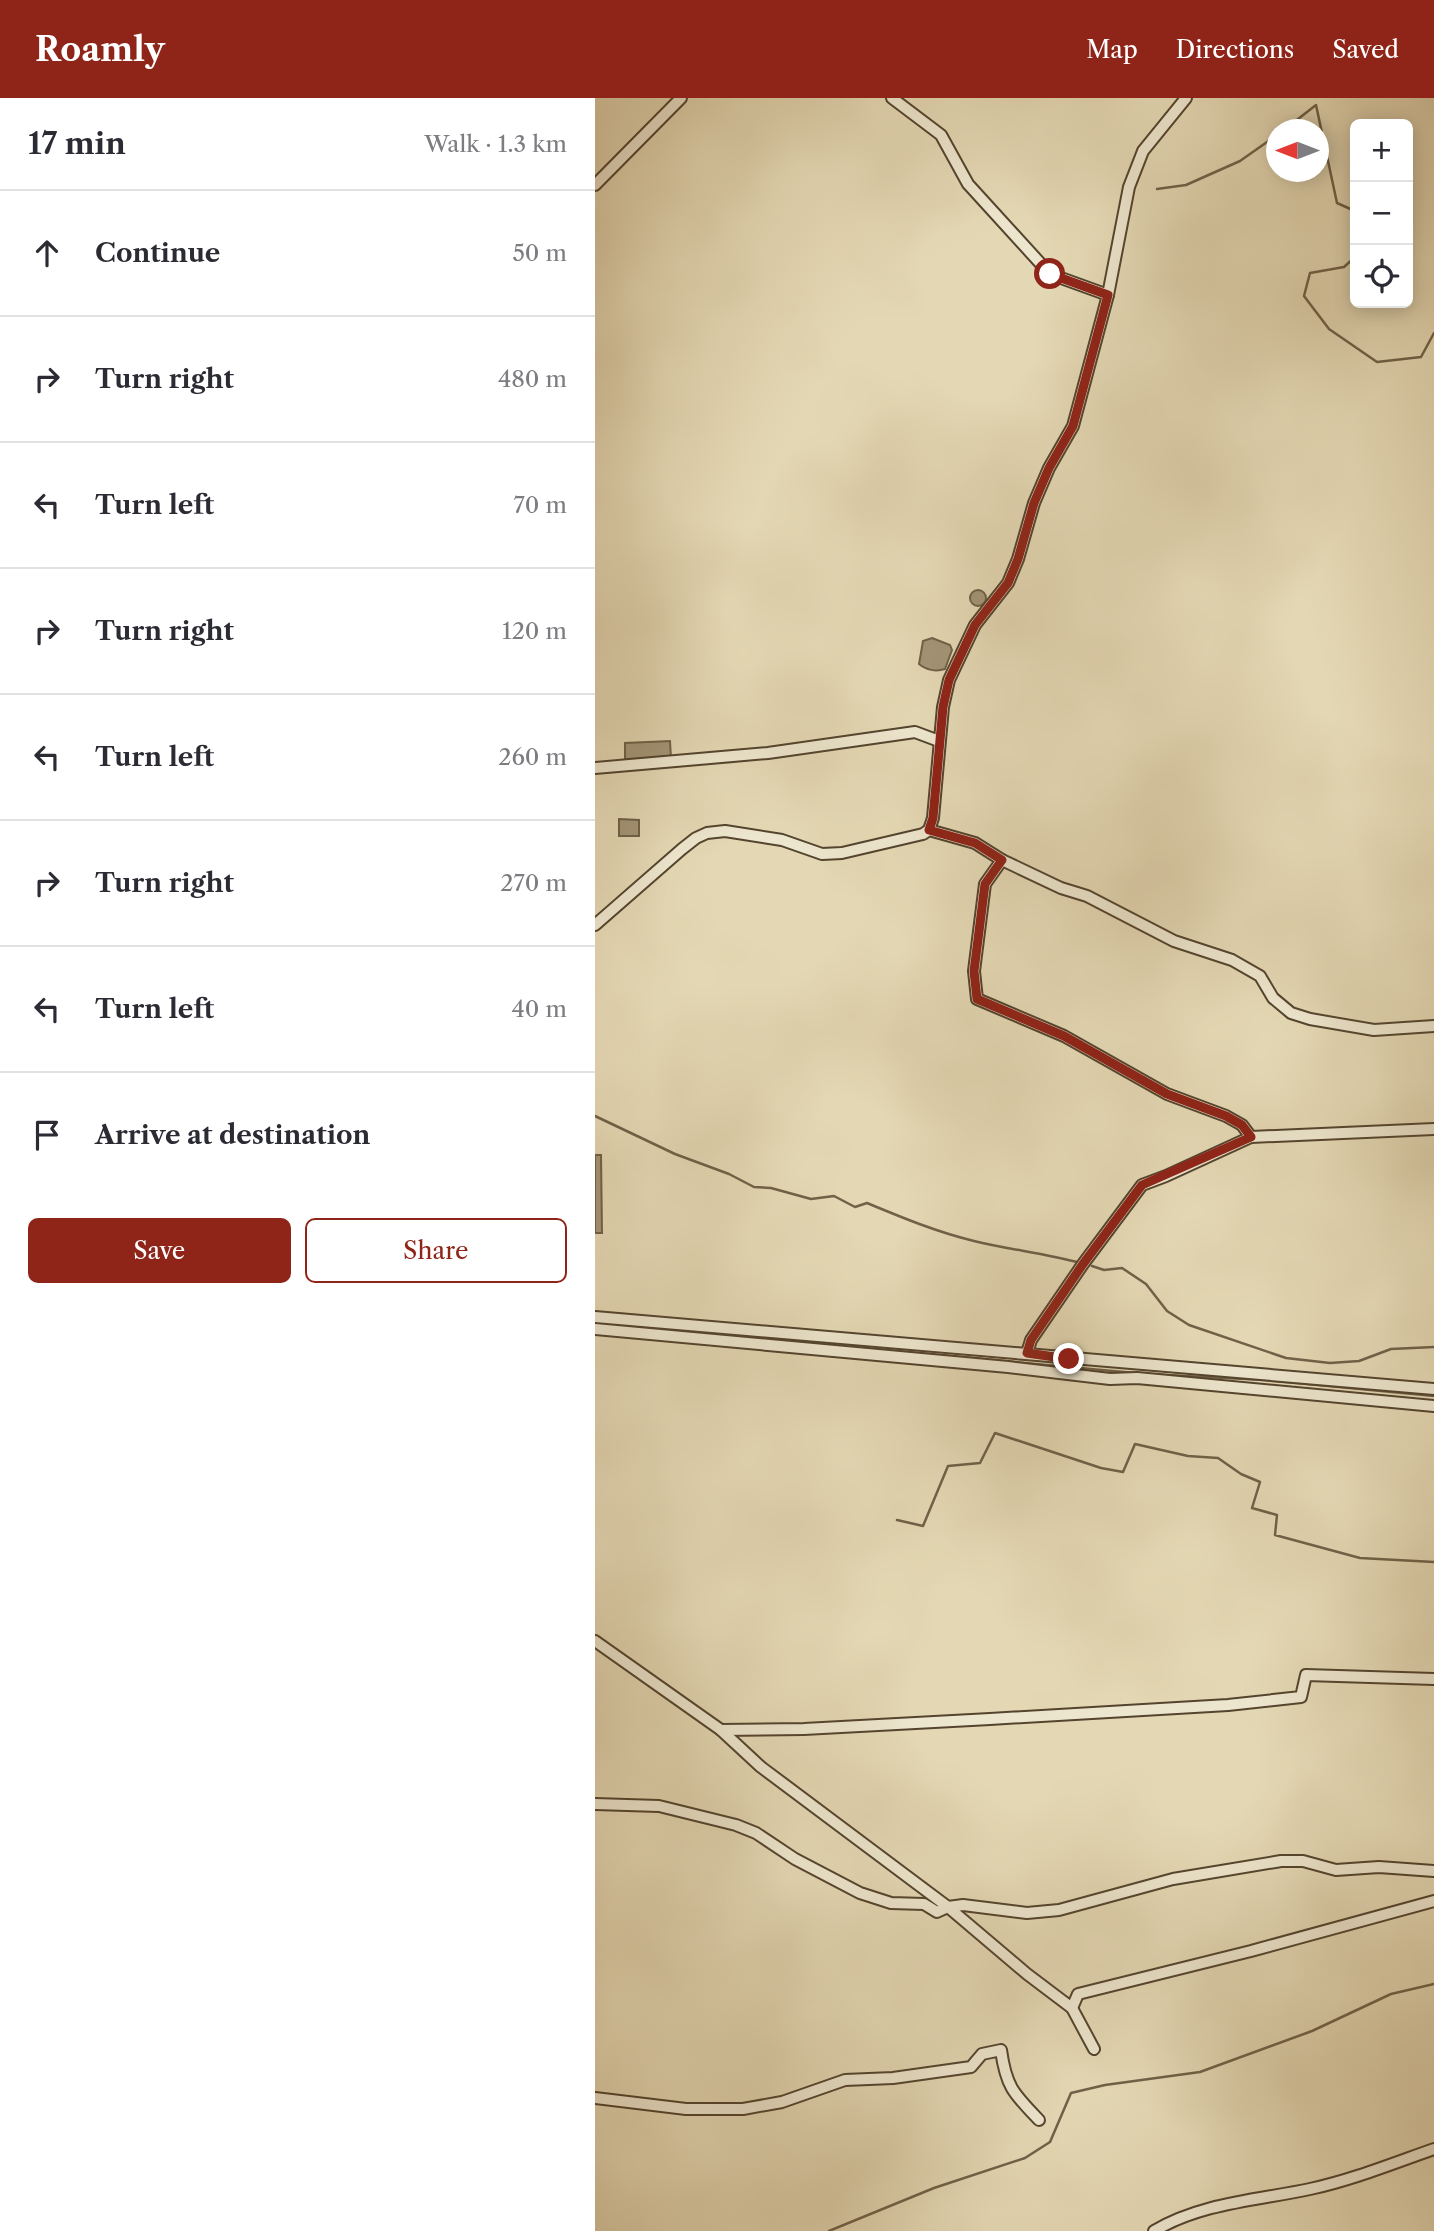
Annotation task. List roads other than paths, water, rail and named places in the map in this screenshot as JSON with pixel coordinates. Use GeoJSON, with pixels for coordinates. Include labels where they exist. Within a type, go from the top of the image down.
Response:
{"type":"FeatureCollection","features":[{"type":"Feature","properties":{"kind":"street"},"geometry":{"type":"LineString","coordinates":[[595,185],[681,98]]}},
{"type":"Feature","properties":{"kind":"street"},"geometry":{"type":"LineString","coordinates":[[892,98],[941,135],[968,184],[1050,274],[1108,295]]}},
{"type":"Feature","properties":{"kind":"street"},"geometry":{"type":"LineString","coordinates":[[595,925],[682,849],[707,833],[725,831],[782,840],[822,854],[842,853],[923,834],[929,830],[933,818],[943,707],[953,670],[975,625],[1008,583],[1034,503],[1049,468],[1073,426],[1108,295],[1129,187],[1143,151],[1186,98]]}},
{"type":"Feature","properties":{"kind":"street"},"geometry":{"type":"LineString","coordinates":[[595,768],[768,753],[915,732],[939,741]]}},
{"type":"Feature","properties":{"kind":"street"},"geometry":{"type":"LineString","coordinates":[[929,830],[975,843],[1002,860],[1061,888],[1087,896],[1174,941],[1246,967],[1259,975],[1273,999],[1291,1013],[1310,1020],[1374,1030],[1434,1026]]}},
{"type":"Feature","properties":{"kind":"street"},"geometry":{"type":"LineString","coordinates":[[1002,860],[985,884],[974,971],[977,999],[1064,1036],[1167,1094],[1226,1116],[1242,1125],[1251,1137]]}},
{"type":"Feature","properties":{"kind":"street"},"geometry":{"type":"LineString","coordinates":[[1027,1353],[1031,1340],[1083,1264],[1142,1185],[1251,1137],[1434,1129]]}},
{"type":"Feature","properties":{"kind":"street"},"geometry":{"type":"LineString","coordinates":[[595,1317],[1434,1389]]}},
{"type":"Feature","properties":{"kind":"street"},"geometry":{"type":"LineString","coordinates":[[595,1329],[1110,1379],[1137,1378],[1434,1406]]}},
{"type":"Feature","properties":{"kind":"street"},"geometry":{"type":"LineString","coordinates":[[595,1641],[721,1730],[761,1767],[949,1907],[1027,1974],[1072,2008],[1094,2049]]}},
{"type":"Feature","properties":{"kind":"street"},"geometry":{"type":"LineString","coordinates":[[721,1730],[816,1728],[1227,1705],[1301,1697],[1306,1675],[1434,1679]]}},
{"type":"Feature","properties":{"kind":"street"},"geometry":{"type":"LineString","coordinates":[[595,1804],[659,1806],[736,1825],[756,1833],[795,1859],[860,1893],[891,1903],[924,1904],[937,1912],[963,1905],[1027,1913],[1059,1910],[1173,1879],[1281,1861],[1303,1861],[1336,1871],[1379,1867],[1434,1871]]}},
{"type":"Feature","properties":{"kind":"street"},"geometry":{"type":"LineString","coordinates":[[1072,2008],[1078,1994],[1251,1951],[1434,1901]]}},
{"type":"Feature","properties":{"kind":"street"},"geometry":{"type":"LineString","coordinates":[[595,2098],[686,2109],[743,2109],[782,2102],[845,2080],[893,2078],[971,2067],[982,2054],[1001,2050],[1004,2076],[1013,2092],[1039,2120]]}},
{"type":"Feature","properties":{"kind":"street"},"geometry":{"type":"LineString","coordinates":[[1154,2231],[1192,2213],[1314,2189],[1434,2149]]}},
{"type":"Feature","properties":{"kind":"waterway"},"geometry":{"type":"LineString","coordinates":[[1298,119],[1316,105],[1319,119]]}},
{"type":"Feature","properties":{"kind":"waterway"},"geometry":{"type":"LineString","coordinates":[[1157,189],[1186,185],[1240,161],[1266,143]]}},
{"type":"Feature","properties":{"kind":"waterway"},"geometry":{"type":"LineString","coordinates":[[1329,166],[1337,203],[1350,209]]}},
{"type":"Feature","properties":{"kind":"waterway"},"geometry":{"type":"LineString","coordinates":[[1350,262],[1344,267],[1310,273],[1304,296],[1329,329],[1377,362],[1421,357],[1434,333]]}},
{"type":"Feature","properties":{"kind":"waterway"},"geometry":{"type":"LineString","coordinates":[[595,1116],[754,1187],[771,1188],[811,1199],[834,1196],[855,1207],[867,1203],[960,1237],[1080,1263]]}},
{"type":"Feature","properties":{"kind":"waterway"},"geometry":{"type":"LineString","coordinates":[[1092,1266],[1104,1270],[1122,1268],[1146,1284],[1167,1311],[1189,1325],[1286,1358],[1330,1363],[1359,1361],[1391,1349],[1434,1347]]}},
{"type":"Feature","properties":{"kind":"waterway"},"geometry":{"type":"LineString","coordinates":[[595,1323],[606,1325]]}},
{"type":"Feature","properties":{"kind":"waterway"},"geometry":{"type":"LineString","coordinates":[[706,1334],[1135,1373]]}},
{"type":"Feature","properties":{"kind":"waterway"},"geometry":{"type":"LineString","coordinates":[[1146,1374],[1265,1380],[1434,1396]]}},
{"type":"Feature","properties":{"kind":"waterway"},"geometry":{"type":"LineString","coordinates":[[897,1520],[923,1526],[948,1466],[980,1463],[995,1433],[1101,1468],[1123,1472],[1135,1444],[1188,1456],[1218,1458],[1241,1474],[1260,1482],[1252,1508],[1277,1515],[1275,1535],[1360,1558],[1434,1562]]}},
{"type":"Feature","properties":{"kind":"waterway"},"geometry":{"type":"LineString","coordinates":[[829,2231],[934,2188],[1025,2158],[1050,2142],[1071,2093],[1105,2085],[1200,2072],[1312,2031],[1391,1994],[1434,1984]]}}]}
